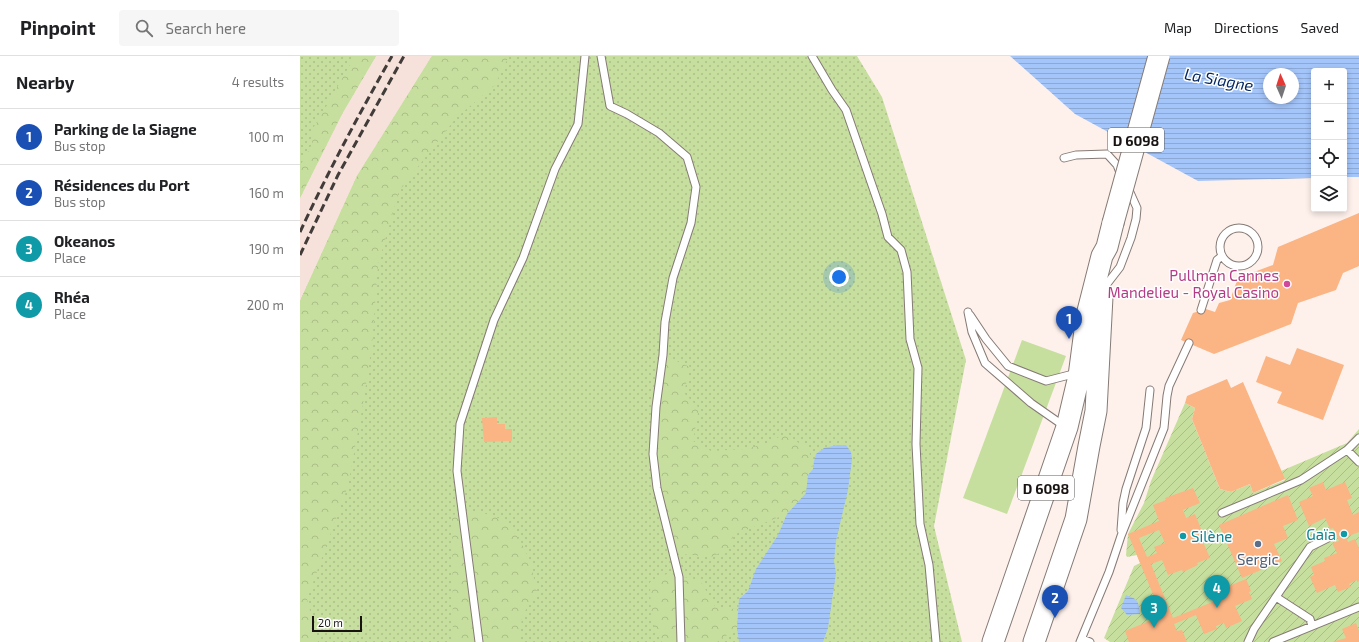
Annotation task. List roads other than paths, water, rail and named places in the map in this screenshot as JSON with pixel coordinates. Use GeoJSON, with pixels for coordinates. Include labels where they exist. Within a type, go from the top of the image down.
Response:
{"type":"FeatureCollection","features":[{"type":"Feature","properties":{"kind":"main road","name":"D 6098"},"geometry":{"type":"LineString","coordinates":[[993,642],[1067,427],[1080,372],[1087,315],[1102,256],[1107,247],[1112,223],[1159,56]]}},
{"type":"Feature","properties":{"kind":"main road","name":"D 6098"},"geometry":{"type":"LineString","coordinates":[[1034,642],[1076,519],[1088,446],[1096,411],[1100,319],[1103,289],[1109,256],[1107,247]]}},
{"type":"Feature","properties":{"kind":"main road"},"geometry":{"type":"LineString","coordinates":[[1067,427],[1078,422],[1085,423],[1088,426],[1088,446]]}},
{"type":"Feature","properties":{"kind":"lane"},"geometry":{"type":"LineString","coordinates":[[479,642],[457,471],[460,424],[494,320],[523,258],[555,169],[578,124],[585,56]]}},
{"type":"Feature","properties":{"kind":"lane"},"geometry":{"type":"LineString","coordinates":[[601,56],[610,106],[659,133],[686,157],[696,187],[691,223],[673,278],[665,322],[663,356],[656,407],[653,454],[657,488],[679,577],[681,642]]}},
{"type":"Feature","properties":{"kind":"lane"},"geometry":{"type":"LineString","coordinates":[[812,56],[846,110],[882,214],[888,237],[901,250],[907,272],[910,339],[918,368],[916,444],[920,524],[929,565],[936,642]]}},
{"type":"Feature","properties":{"kind":"lane"},"geometry":{"type":"LineString","coordinates":[[1064,158],[1076,155],[1107,154],[1117,166],[1137,208],[1131,238],[1120,267],[1103,289]]}},
{"type":"Feature","properties":{"kind":"lane"},"geometry":{"type":"LineString","coordinates":[[1234,228],[1247,230],[1253,234],[1257,240],[1258,247],[1256,254],[1253,260],[1247,264],[1240,266],[1233,265],[1227,262],[1222,256],[1220,243],[1222,237],[1227,231],[1234,228]]}},
{"type":"Feature","properties":{"kind":"lane"},"geometry":{"type":"LineString","coordinates":[[1201,310],[1217,260],[1222,256]]}},
{"type":"Feature","properties":{"kind":"lane"},"geometry":{"type":"LineString","coordinates":[[1067,427],[1030,403],[985,363],[972,332],[968,312],[986,339],[1008,366],[1046,381],[1080,372]]}},
{"type":"Feature","properties":{"kind":"lane"},"geometry":{"type":"LineString","coordinates":[[1090,642],[1081,640],[1109,572],[1121,536],[1164,428],[1169,386],[1189,343]]}},
{"type":"Feature","properties":{"kind":"lane"},"geometry":{"type":"LineString","coordinates":[[1121,536],[1124,496],[1146,428],[1150,390]]}},
{"type":"Feature","properties":{"kind":"lane"},"geometry":{"type":"LineString","coordinates":[[1222,512],[1301,480],[1347,450],[1359,438]]}},
{"type":"Feature","properties":{"kind":"lane"},"geometry":{"type":"LineString","coordinates":[[1347,450],[1359,462]]}},
{"type":"Feature","properties":{"kind":"lane"},"geometry":{"type":"LineString","coordinates":[[1248,642],[1254,629],[1310,547],[1328,538]]}},
{"type":"Feature","properties":{"kind":"lane"},"geometry":{"type":"LineString","coordinates":[[1276,597],[1310,619],[1312,626]]}},
{"type":"Feature","properties":{"kind":"lane"},"geometry":{"type":"LineString","coordinates":[[1273,642],[1359,607]]}},
{"type":"Feature","properties":{"kind":"water","name":"La Siagne"},"geometry":{"type":"Polygon","coordinates":[[[1010,56],[1359,56],[1359,177],[1347,177],[1347,68],[1311,68],[1311,178],[1198,181],[1075,114],[1010,56]]]}},
{"type":"Feature","properties":{"kind":"water"},"geometry":{"type":"Polygon","coordinates":[[[837,445],[846,445],[851,452],[852,459],[848,490],[836,541],[834,561],[836,573],[828,628],[823,642],[739,642],[737,628],[739,599],[748,591],[756,569],[778,535],[787,514],[806,493],[808,475],[813,469],[816,454],[824,448],[837,445]]]}},
{"type":"Feature","properties":{"kind":"water"},"geometry":{"type":"Polygon","coordinates":[[[1126,595],[1137,601],[1140,614],[1127,615],[1121,608],[1126,595]]]}},
{"type":"Feature","properties":{"kind":"railway"},"geometry":{"type":"LineString","coordinates":[[300,232],[344,143],[392,56]]}},
{"type":"Feature","properties":{"kind":"railway"},"geometry":{"type":"LineString","coordinates":[[300,255],[338,175],[404,56]]}},
{"type":"Feature","properties":{"kind":"place","name":"Pullman Cannes Mandelieu - Royal Casino"},"geometry":{"type":"Point","coordinates":[1287,284]}},
{"type":"Feature","properties":{"kind":"place","name":"Parking de la Siagne"},"geometry":{"type":"Point","coordinates":[1069,339]}},
{"type":"Feature","properties":{"kind":"place","name":"Gaïa"},"geometry":{"type":"Point","coordinates":[1344,534]}},
{"type":"Feature","properties":{"kind":"place","name":"Silène"},"geometry":{"type":"Point","coordinates":[1183,536]}},
{"type":"Feature","properties":{"kind":"place","name":"Sergic"},"geometry":{"type":"Point","coordinates":[1258,544]}},
{"type":"Feature","properties":{"kind":"place","name":"Rhéa"},"geometry":{"type":"Point","coordinates":[1217,608]}},
{"type":"Feature","properties":{"kind":"place","name":"Résidences du Port"},"geometry":{"type":"Point","coordinates":[1055,618]}},
{"type":"Feature","properties":{"kind":"place","name":"Okeanos"},"geometry":{"type":"Point","coordinates":[1154,628]}}]}
